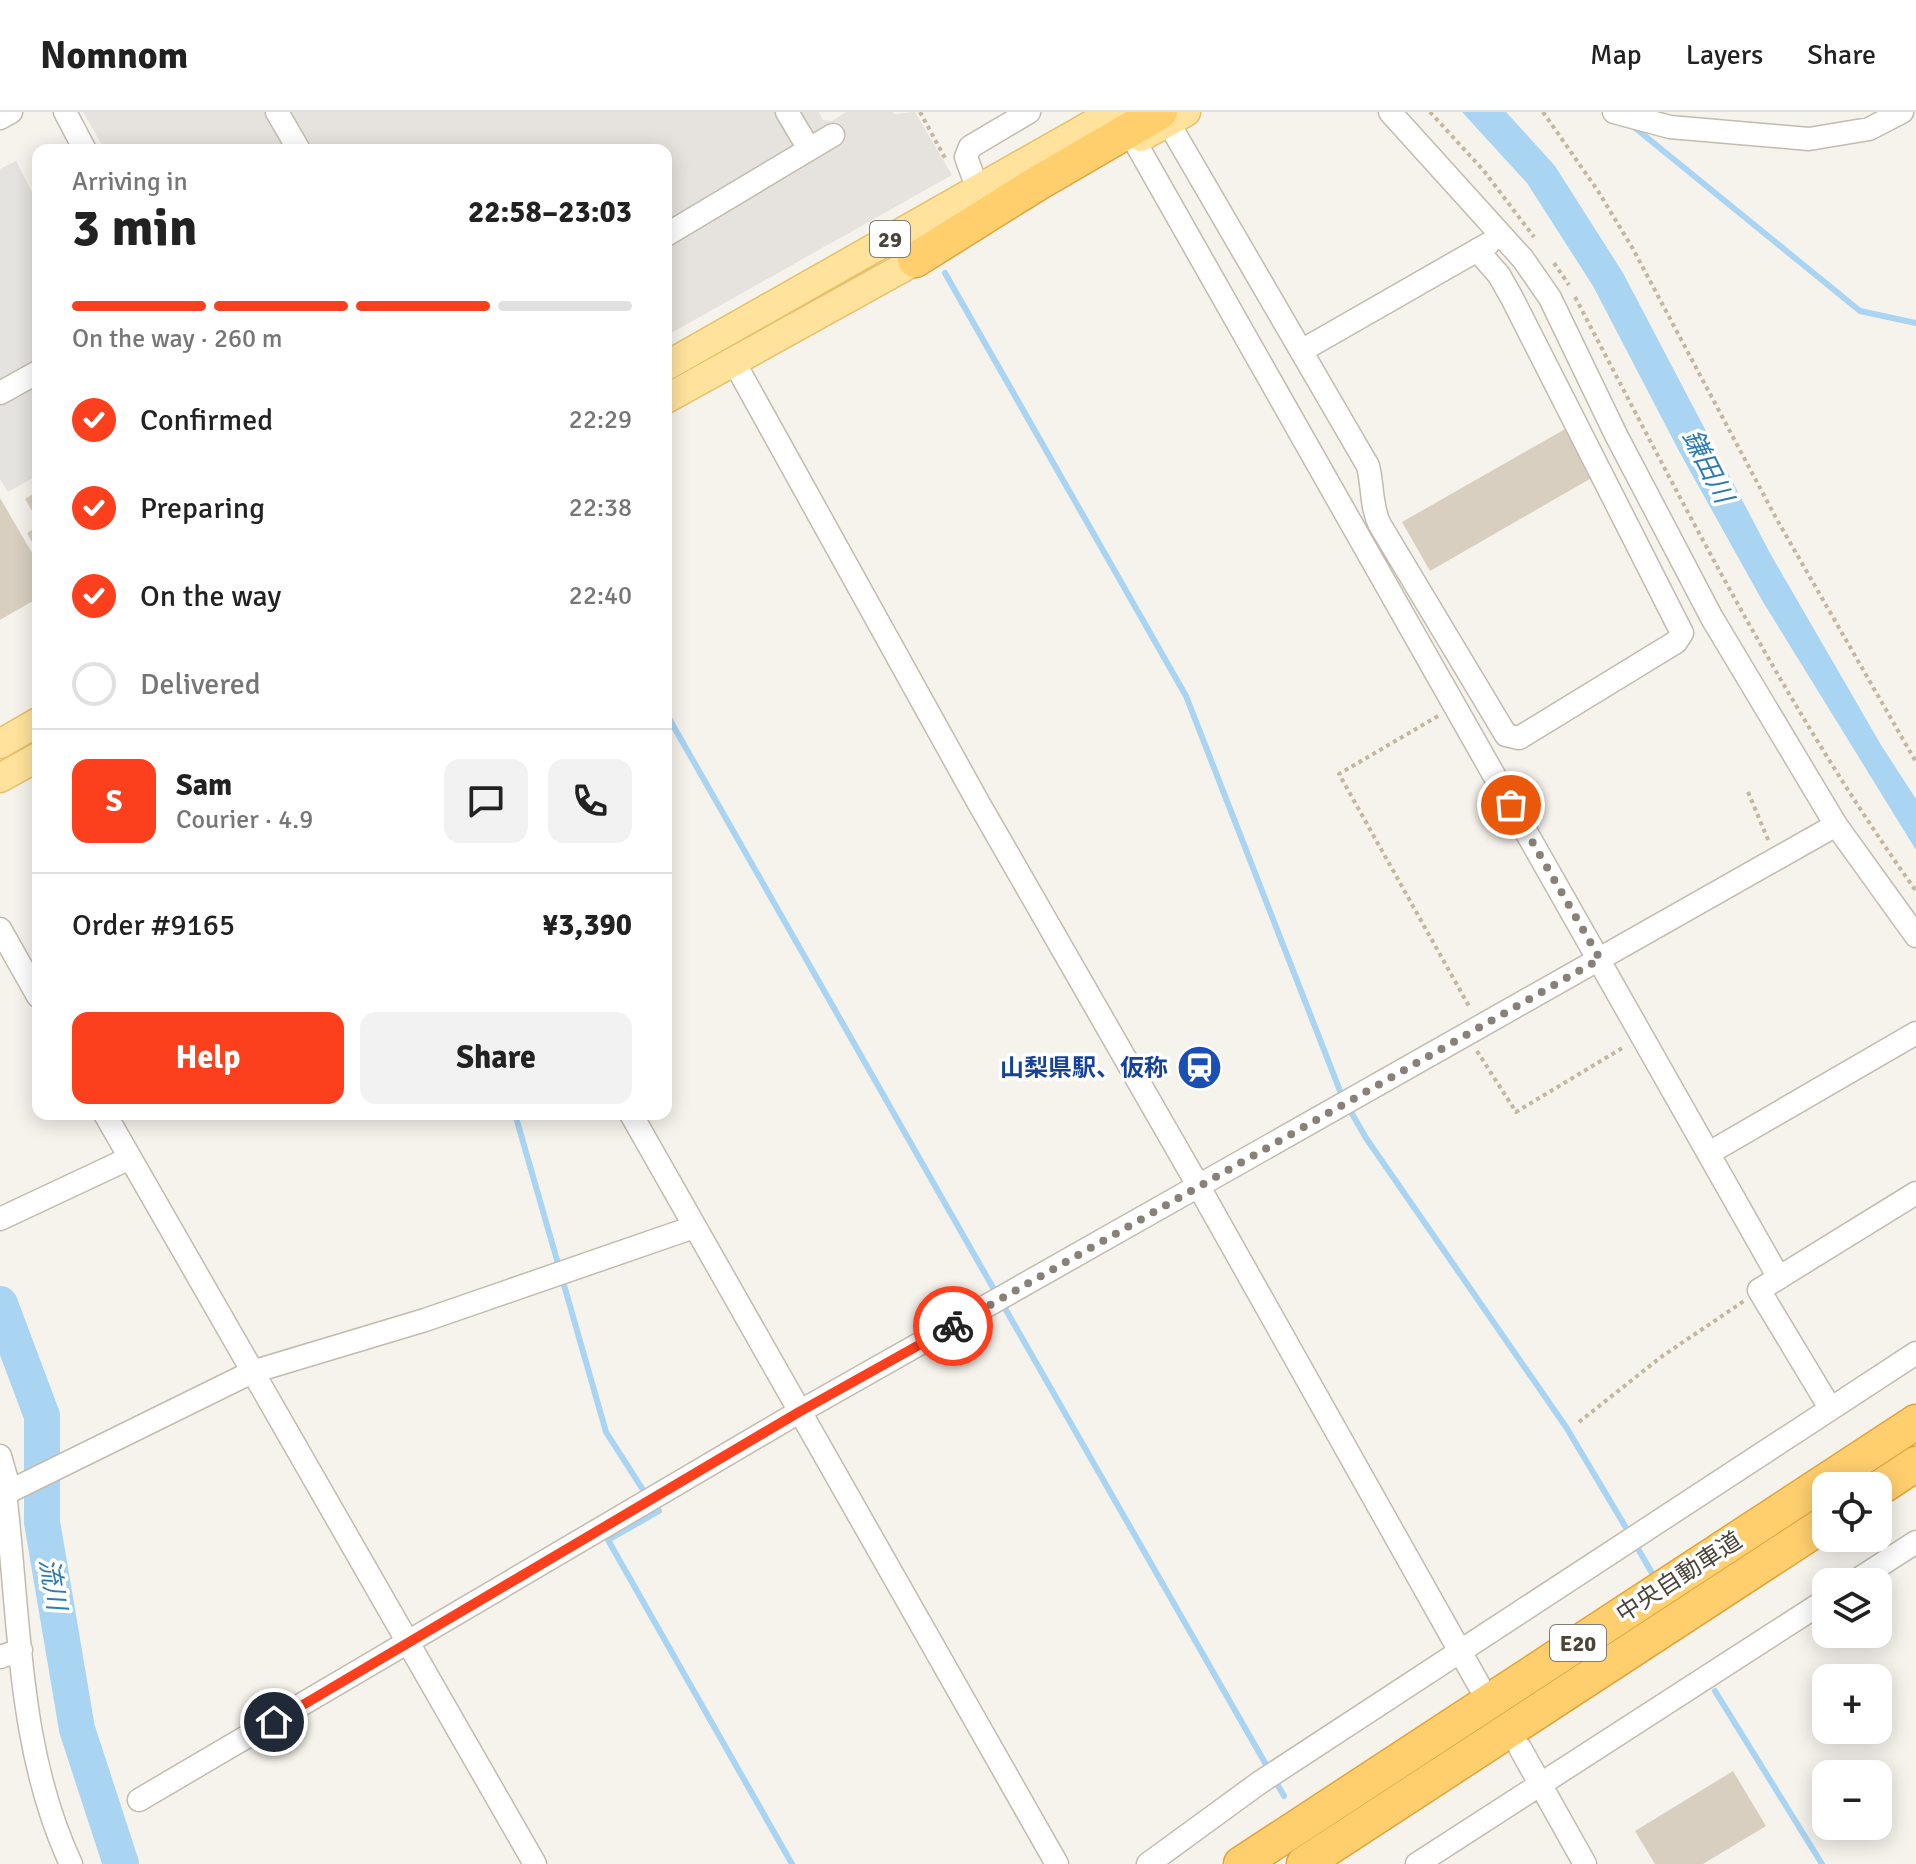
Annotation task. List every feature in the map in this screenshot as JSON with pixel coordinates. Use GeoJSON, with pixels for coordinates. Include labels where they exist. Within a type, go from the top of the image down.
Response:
{"type":"FeatureCollection","features":[{"type":"Feature","properties":{"kind":"highway"},"geometry":{"type":"LineString","coordinates":[[915,260],[1038,183],[1172,115]]}},
{"type":"Feature","properties":{"kind":"highway","name":"中央自動車道"},"geometry":{"type":"LineString","coordinates":[[1241,1864],[1916,1422]]}},
{"type":"Feature","properties":{"kind":"highway"},"geometry":{"type":"LineString","coordinates":[[1892,1480],[1916,1464]]}},
{"type":"Feature","properties":{"kind":"highway","name":"中央自動車道"},"geometry":{"type":"LineString","coordinates":[[1304,1864],[1812,1532]]}},
{"type":"Feature","properties":{"kind":"main road","name":"29"},"geometry":{"type":"LineString","coordinates":[[672,363],[1114,112]]}},
{"type":"Feature","properties":{"kind":"main road"},"geometry":{"type":"LineString","coordinates":[[915,260],[1134,140],[1172,115]]}},
{"type":"Feature","properties":{"kind":"main road","name":"29"},"geometry":{"type":"LineString","coordinates":[[672,396],[915,260]]}},
{"type":"Feature","properties":{"kind":"main road"},"geometry":{"type":"LineString","coordinates":[[0,744],[32,725]]}},
{"type":"Feature","properties":{"kind":"main road"},"geometry":{"type":"LineString","coordinates":[[0,778],[32,760]]}},
{"type":"Feature","properties":{"kind":"street"},"geometry":{"type":"LineString","coordinates":[[0,118],[11,112]]}},
{"type":"Feature","properties":{"kind":"street"},"geometry":{"type":"LineString","coordinates":[[65,112],[82,144]]}},
{"type":"Feature","properties":{"kind":"street"},"geometry":{"type":"LineString","coordinates":[[277,112],[296,144]]}},
{"type":"Feature","properties":{"kind":"street"},"geometry":{"type":"LineString","coordinates":[[787,112],[809,149]]}},
{"type":"Feature","properties":{"kind":"street"},"geometry":{"type":"LineString","coordinates":[[978,190],[966,157],[970,147],[1029,112]]}},
{"type":"Feature","properties":{"kind":"street"},"geometry":{"type":"LineString","coordinates":[[1390,112],[1523,259],[1550,298],[1616,435],[1712,618],[1836,825],[1916,936]]}},
{"type":"Feature","properties":{"kind":"street"},"geometry":{"type":"LineString","coordinates":[[1620,114],[1670,127],[1809,139],[1869,129],[1902,112]]}},
{"type":"Feature","properties":{"kind":"street"},"geometry":{"type":"LineString","coordinates":[[1172,115],[1301,351],[1368,466],[1374,490],[1373,513],[1506,735],[1519,738],[1676,642],[1682,633],[1512,298],[1499,275],[1477,250]]}},
{"type":"Feature","properties":{"kind":"street"},"geometry":{"type":"LineString","coordinates":[[672,231],[833,135]]}},
{"type":"Feature","properties":{"kind":"street"},"geometry":{"type":"LineString","coordinates":[[1134,140],[1779,1278]]}},
{"type":"Feature","properties":{"kind":"street"},"geometry":{"type":"LineString","coordinates":[[1301,351],[1502,236]]}},
{"type":"Feature","properties":{"kind":"street"},"geometry":{"type":"LineString","coordinates":[[733,360],[978,802],[1479,1685]]}},
{"type":"Feature","properties":{"kind":"street"},"geometry":{"type":"LineString","coordinates":[[0,393],[32,375]]}},
{"type":"Feature","properties":{"kind":"street"},"geometry":{"type":"LineString","coordinates":[[1353,526],[1373,513]]}},
{"type":"Feature","properties":{"kind":"street"},"geometry":{"type":"LineString","coordinates":[[139,1800],[799,1412],[1836,825]]}},
{"type":"Feature","properties":{"kind":"street"},"geometry":{"type":"LineString","coordinates":[[0,929],[32,985]]}},
{"type":"Feature","properties":{"kind":"street"},"geometry":{"type":"LineString","coordinates":[[1709,1153],[1916,1033]]}},
{"type":"Feature","properties":{"kind":"street"},"geometry":{"type":"LineString","coordinates":[[108,1120],[535,1864]]}},
{"type":"Feature","properties":{"kind":"street"},"geometry":{"type":"LineString","coordinates":[[634,1120],[1057,1864]]}},
{"type":"Feature","properties":{"kind":"street"},"geometry":{"type":"LineString","coordinates":[[0,1219],[130,1158]]}},
{"type":"Feature","properties":{"kind":"street"},"geometry":{"type":"LineString","coordinates":[[1830,1408],[1759,1290],[1916,1193]]}},
{"type":"Feature","properties":{"kind":"street"},"geometry":{"type":"LineString","coordinates":[[6,1493],[252,1372],[425,1320],[694,1227]]}},
{"type":"Feature","properties":{"kind":"street"},"geometry":{"type":"LineString","coordinates":[[1148,1864],[1259,1783],[1916,1353]]}},
{"type":"Feature","properties":{"kind":"street"},"geometry":{"type":"LineString","coordinates":[[0,1456],[6,1493],[11,1653],[37,1768],[50,1812],[71,1864]]}},
{"type":"Feature","properties":{"kind":"street"},"geometry":{"type":"LineString","coordinates":[[1876,1568],[1916,1542]]}},
{"type":"Feature","properties":{"kind":"street"},"geometry":{"type":"LineString","coordinates":[[1417,1864],[1812,1609]]}},
{"type":"Feature","properties":{"kind":"street"},"geometry":{"type":"LineString","coordinates":[[1520,1748],[1585,1864]]}},
{"type":"Feature","properties":{"kind":"path"},"geometry":{"type":"LineString","coordinates":[[920,112],[942,152]]}},
{"type":"Feature","properties":{"kind":"path"},"geometry":{"type":"LineString","coordinates":[[1430,112],[1484,171],[1541,246]]}},
{"type":"Feature","properties":{"kind":"path"},"geometry":{"type":"LineString","coordinates":[[1543,112],[1598,191],[1633,249],[1776,518],[1916,762]]}},
{"type":"Feature","properties":{"kind":"path"},"geometry":{"type":"LineString","coordinates":[[1549,257],[1565,278],[1742,613],[1829,760],[1916,891]]}},
{"type":"Feature","properties":{"kind":"path"},"geometry":{"type":"LineString","coordinates":[[1456,705],[1339,774],[1516,1112],[1644,1035]]}},
{"type":"Feature","properties":{"kind":"path"},"geometry":{"type":"LineString","coordinates":[[1748,792],[1776,859]]}},
{"type":"Feature","properties":{"kind":"path"},"geometry":{"type":"LineString","coordinates":[[1579,1422],[1661,1357],[1759,1290]]}},
{"type":"Feature","properties":{"kind":"shaded area"},"geometry":{"type":"Polygon","coordinates":[[[83,112],[819,112],[823,120],[832,121],[846,112],[915,112],[952,175],[672,333],[672,144],[102,144],[83,112]]]}},
{"type":"Feature","properties":{"kind":"shaded area"},"geometry":{"type":"Polygon","coordinates":[[[16,161],[32,192],[32,478],[8,492],[0,479],[0,169],[16,161]]]}},
{"type":"Feature","properties":{"kind":"water","name":"鎌田川"},"geometry":{"type":"Polygon","coordinates":[[[1462,112],[1506,112],[1555,166],[1623,273],[1771,555],[1881,745],[1916,799],[1916,850],[1763,602],[1680,453],[1593,286],[1527,183],[1462,112]]]}},
{"type":"Feature","properties":{"kind":"building"},"geometry":{"type":"Polygon","coordinates":[[[1567,428],[1595,476],[1430,571],[1402,522],[1567,428]]]}},
{"type":"Feature","properties":{"kind":"building"},"geometry":{"type":"Polygon","coordinates":[[[32,495],[32,511],[25,499],[32,495]]]}},
{"type":"Feature","properties":{"kind":"building"},"geometry":{"type":"Polygon","coordinates":[[[0,498],[32,553],[32,601],[0,620],[0,498]]]}},
{"type":"Feature","properties":{"kind":"building"},"geometry":{"type":"Polygon","coordinates":[[[1733,1771],[1766,1826],[1703,1864],[1655,1864],[1635,1831],[1733,1771]]]}},
{"type":"Feature","properties":{"kind":"waterway"},"geometry":{"type":"LineString","coordinates":[[1634,127],[1860,311],[1916,323]]}},
{"type":"Feature","properties":{"kind":"waterway"},"geometry":{"type":"LineString","coordinates":[[945,273],[1186,696],[1342,1096]]}},
{"type":"Feature","properties":{"kind":"waterway"},"geometry":{"type":"LineString","coordinates":[[672,724],[996,1293]]}},
{"type":"Feature","properties":{"kind":"waterway"},"geometry":{"type":"LineString","coordinates":[[1351,1112],[1566,1427],[1625,1526]]}},
{"type":"Feature","properties":{"kind":"waterway"},"geometry":{"type":"LineString","coordinates":[[517,1120],[559,1267]]}},
{"type":"Feature","properties":{"kind":"waterway"},"geometry":{"type":"LineString","coordinates":[[562,1278],[606,1432],[647,1496]]}},
{"type":"Feature","properties":{"kind":"waterway"},"geometry":{"type":"LineString","coordinates":[[1002,1303],[1284,1796]]}},
{"type":"Feature","properties":{"kind":"waterway","name":"流川"},"geometry":{"type":"LineString","coordinates":[[0,1304],[42,1416],[42,1522],[77,1729],[121,1864]]}},
{"type":"Feature","properties":{"kind":"waterway"},"geometry":{"type":"LineString","coordinates":[[659,1511],[608,1540],[792,1864]]}},
{"type":"Feature","properties":{"kind":"waterway"},"geometry":{"type":"LineString","coordinates":[[1637,1547],[1652,1573]]}},
{"type":"Feature","properties":{"kind":"waterway"},"geometry":{"type":"LineString","coordinates":[[1715,1691],[1822,1864]]}},
{"type":"Feature","properties":{"kind":"way so far"},"geometry":{"type":"LineString","coordinates":[[953,1326],[1600,959],[1511,805]]}},
{"type":"Feature","properties":{"kind":"place","name":"山梨県駅、仮称"},"geometry":{"type":"Point","coordinates":[1199,1068]}},
{"type":"Feature","properties":{"kind":"route"},"geometry":{"type":"LineString","coordinates":[[274,1722],[799,1412],[953,1326]]}}]}
